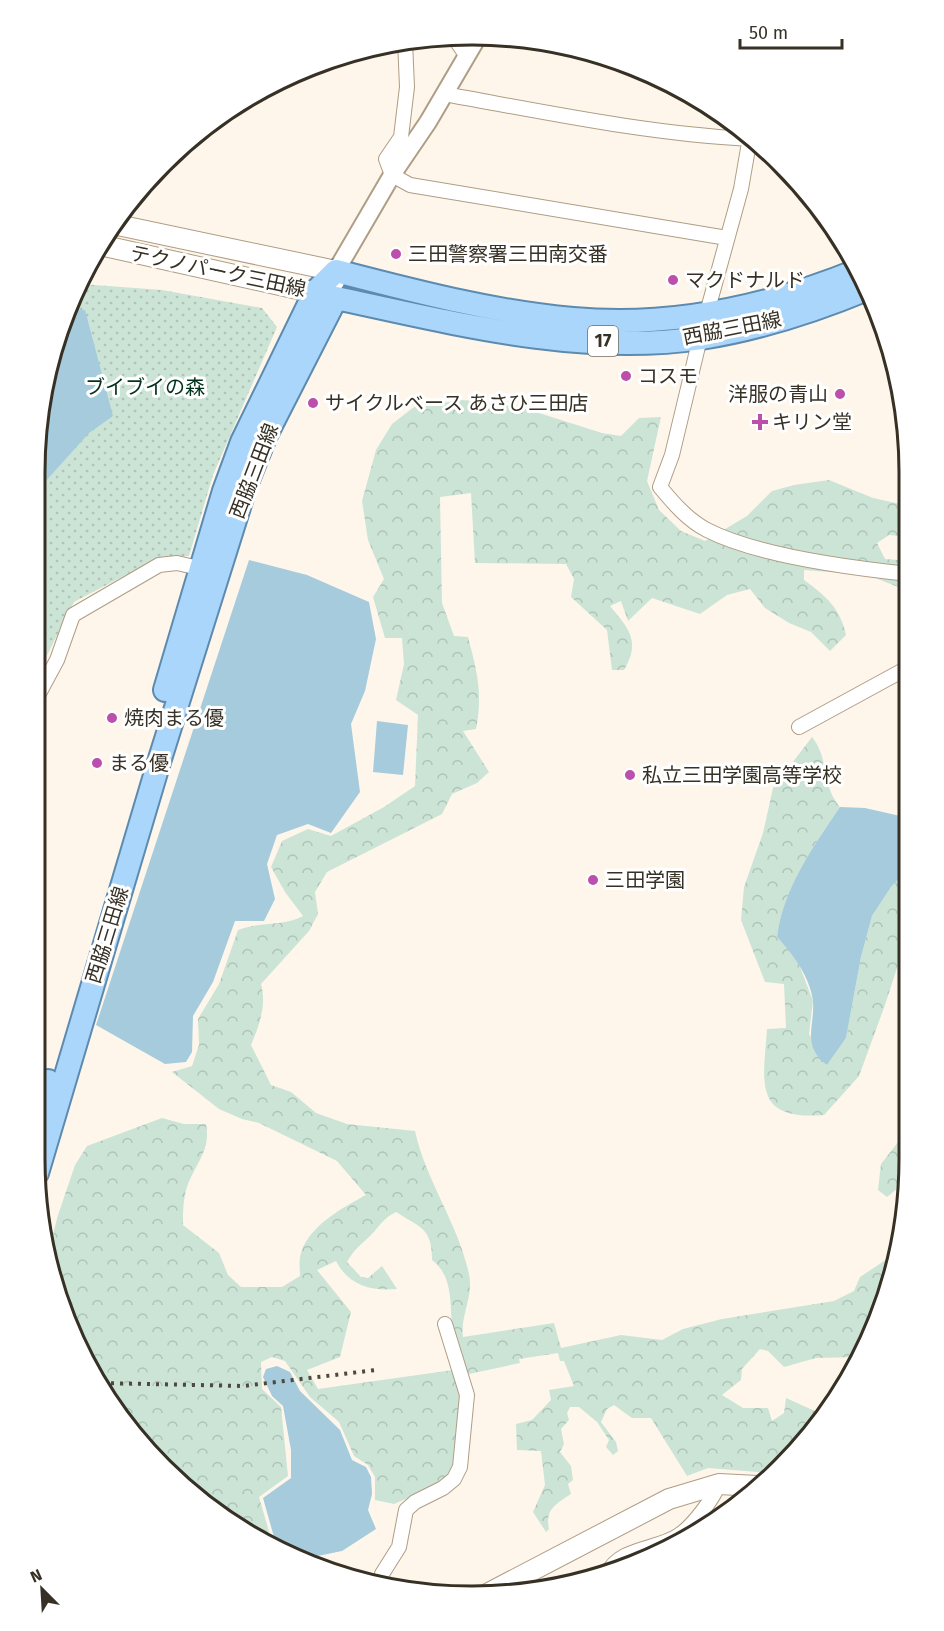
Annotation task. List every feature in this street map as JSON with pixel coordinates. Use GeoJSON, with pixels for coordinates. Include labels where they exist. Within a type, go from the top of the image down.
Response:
{"type":"FeatureCollection","features":[{"type":"Feature","properties":{"kind":"main road","name":"テクノパーク三田線"},"geometry":{"type":"LineString","coordinates":[[123,226],[336,271]]}},
{"type":"Feature","properties":{"kind":"main road","name":"テクノパーク三田線"},"geometry":{"type":"LineString","coordinates":[[109,247],[325,295]]}},
{"type":"Feature","properties":{"kind":"main road","name":"西脇三田線"},"geometry":{"type":"LineString","coordinates":[[45,1146],[163,751],[246,485],[336,271],[415,292],[516,312],[574,319],[628,320],[707,315],[770,301],[850,273]]}},
{"type":"Feature","properties":{"kind":"main road","name":"西脇三田線"},"geometry":{"type":"LineString","coordinates":[[325,295],[465,325],[580,340],[637,342],[700,338],[772,322],[859,292]]}},
{"type":"Feature","properties":{"kind":"main road","name":"西脇三田線"},"geometry":{"type":"LineString","coordinates":[[45,1088],[203,569],[224,491],[242,442],[325,295]]}},
{"type":"Feature","properties":{"kind":"main road"},"geometry":{"type":"LineString","coordinates":[[505,1584],[669,1498],[719,1484],[747,1485]]}},
{"type":"Feature","properties":{"kind":"street"},"geometry":{"type":"LineString","coordinates":[[459,45],[466,55]]}},
{"type":"Feature","properties":{"kind":"street"},"geometry":{"type":"LineString","coordinates":[[336,271],[472,45]]}},
{"type":"Feature","properties":{"kind":"street"},"geometry":{"type":"LineString","coordinates":[[405,51],[407,87],[401,137],[386,159],[392,175],[410,185],[727,238]]}},
{"type":"Feature","properties":{"kind":"street"},"geometry":{"type":"LineString","coordinates":[[444,94],[574,117],[721,138],[738,138]]}},
{"type":"Feature","properties":{"kind":"street"},"geometry":{"type":"LineString","coordinates":[[748,146],[741,189],[700,338],[672,454],[660,487],[678,509],[705,530],[744,545],[868,570],[899,573]]}},
{"type":"Feature","properties":{"kind":"street"},"geometry":{"type":"LineString","coordinates":[[45,682],[57,660],[74,615],[159,565],[177,563],[203,569]]}},
{"type":"Feature","properties":{"kind":"street"},"geometry":{"type":"LineString","coordinates":[[799,727],[899,672]]}},
{"type":"Feature","properties":{"kind":"street"},"geometry":{"type":"LineString","coordinates":[[382,1576],[399,1547],[406,1510],[415,1502],[443,1488],[454,1479],[460,1467],[468,1395],[445,1324]]}},
{"type":"Feature","properties":{"kind":"street"},"geometry":{"type":"LineString","coordinates":[[683,1530],[714,1497],[719,1484]]}},
{"type":"Feature","properties":{"kind":"street"},"geometry":{"type":"LineString","coordinates":[[626,1556],[663,1541]]}},
{"type":"Feature","properties":{"kind":"green space","name":"ブイブイの森"},"geometry":{"type":"Polygon","coordinates":[[[88,285],[162,290],[262,308],[277,327],[213,475],[189,556],[160,557],[74,602],[45,659],[45,472],[49,416],[60,361],[88,285]]]}},
{"type":"Feature","properties":{"kind":"green space"},"geometry":{"type":"Polygon","coordinates":[[[463,400],[520,407],[602,433],[621,436],[639,418],[661,417],[647,481],[659,510],[681,531],[705,541],[747,516],[772,491],[794,485],[829,480],[873,498],[899,504],[899,536],[889,535],[877,543],[885,559],[899,560],[899,587],[868,575],[804,570],[804,580],[831,603],[840,617],[846,635],[830,651],[811,632],[789,623],[765,608],[750,589],[727,595],[700,614],[652,598],[628,621],[621,601],[610,606],[627,629],[632,651],[624,670],[612,670],[607,630],[571,597],[574,579],[566,564],[475,563],[471,493],[440,497],[442,603],[454,636],[468,637],[478,683],[479,705],[476,729],[463,731],[489,772],[477,783],[452,794],[442,814],[327,872],[315,892],[318,914],[309,931],[261,984],[263,1008],[251,1045],[271,1085],[291,1092],[316,1113],[347,1124],[415,1131],[427,1167],[464,1255],[469,1274],[470,1290],[463,1321],[463,1337],[554,1323],[561,1348],[621,1335],[662,1340],[683,1329],[722,1319],[834,1301],[854,1291],[860,1277],[887,1259],[876,1296],[850,1357],[816,1358],[784,1367],[768,1351],[760,1349],[742,1369],[741,1380],[722,1395],[743,1408],[768,1408],[772,1421],[784,1413],[786,1398],[816,1412],[793,1441],[762,1472],[708,1468],[687,1476],[651,1418],[632,1418],[614,1405],[607,1409],[601,1422],[616,1442],[618,1451],[613,1455],[606,1447],[609,1440],[597,1422],[579,1407],[570,1407],[567,1413],[569,1420],[561,1429],[564,1444],[560,1452],[571,1466],[573,1480],[568,1484],[571,1494],[550,1512],[549,1529],[546,1532],[533,1512],[545,1485],[541,1451],[517,1450],[516,1424],[532,1420],[551,1400],[549,1390],[574,1386],[564,1361],[560,1361],[558,1353],[519,1359],[520,1363],[469,1374],[455,1344],[449,1288],[440,1268],[432,1260],[430,1241],[423,1230],[396,1212],[356,1249],[347,1262],[361,1277],[368,1278],[382,1266],[397,1289],[378,1289],[362,1285],[347,1276],[336,1261],[317,1270],[351,1312],[340,1357],[307,1370],[318,1389],[453,1370],[463,1393],[453,1472],[439,1485],[394,1504],[375,1500],[375,1477],[368,1465],[354,1456],[339,1422],[310,1397],[285,1361],[272,1357],[261,1362],[262,1389],[281,1407],[288,1476],[259,1497],[270,1535],[235,1514],[190,1480],[151,1441],[133,1419],[89,1348],[68,1296],[52,1237],[75,1165],[87,1146],[162,1118],[184,1124],[206,1124],[205,1149],[186,1192],[183,1225],[219,1253],[228,1275],[241,1287],[282,1287],[300,1276],[300,1257],[309,1236],[326,1220],[366,1195],[337,1161],[259,1123],[242,1119],[219,1109],[172,1072],[192,1066],[199,1045],[198,1019],[219,984],[238,930],[287,922],[303,916],[285,892],[271,867],[282,841],[308,829],[331,836],[384,807],[415,786],[418,715],[396,700],[404,664],[402,638],[385,638],[373,597],[384,579],[368,540],[362,501],[376,450],[392,424],[414,407],[463,400]]]}},
{"type":"Feature","properties":{"kind":"green space"},"geometry":{"type":"Polygon","coordinates":[[[812,737],[818,745],[830,790],[840,807],[792,885],[780,919],[777,937],[797,959],[813,1001],[809,1034],[827,1065],[846,1038],[861,957],[872,916],[899,879],[899,962],[859,1076],[824,1115],[785,1112],[774,1105],[767,1094],[765,1082],[767,1029],[786,1028],[784,984],[765,982],[741,920],[744,887],[763,833],[773,788],[812,737]]]}},
{"type":"Feature","properties":{"kind":"green space"},"geometry":{"type":"Polygon","coordinates":[[[899,1141],[898,1188],[887,1197],[878,1190],[881,1164],[899,1141]]]}},
{"type":"Feature","properties":{"kind":"water"},"geometry":{"type":"Polygon","coordinates":[[[78,310],[85,310],[113,416],[89,433],[45,482],[46,444],[53,389],[78,310]]]}},
{"type":"Feature","properties":{"kind":"water"},"geometry":{"type":"Polygon","coordinates":[[[249,560],[307,575],[369,602],[376,639],[365,691],[351,724],[360,792],[331,833],[308,824],[277,835],[267,864],[275,899],[264,921],[235,921],[213,982],[193,1016],[192,1052],[186,1062],[165,1064],[96,1025],[249,560]]]}},
{"type":"Feature","properties":{"kind":"water"},"geometry":{"type":"Polygon","coordinates":[[[377,721],[408,725],[403,775],[373,772],[377,721]]]}},
{"type":"Feature","properties":{"kind":"water"},"geometry":{"type":"Polygon","coordinates":[[[840,807],[865,808],[899,816],[899,879],[872,916],[861,957],[846,1038],[827,1065],[819,1058],[812,1043],[813,1001],[805,975],[795,958],[777,937],[780,919],[792,885],[840,807]]]}},
{"type":"Feature","properties":{"kind":"water"},"geometry":{"type":"Polygon","coordinates":[[[277,1366],[290,1372],[300,1391],[340,1430],[352,1460],[366,1467],[371,1477],[372,1494],[368,1510],[376,1529],[342,1551],[317,1556],[274,1537],[263,1498],[291,1478],[291,1450],[283,1406],[272,1396],[263,1377],[266,1369],[277,1366]]]}},
{"type":"Feature","properties":{"kind":"railway"},"geometry":{"type":"LineString","coordinates":[[109,1383],[243,1386],[376,1370]]}},
{"type":"Feature","properties":{"kind":"place","name":"三田警察署三田南交番"},"geometry":{"type":"Point","coordinates":[396,254]}},
{"type":"Feature","properties":{"kind":"place","name":"マクドナルド"},"geometry":{"type":"Point","coordinates":[673,280]}},
{"type":"Feature","properties":{"kind":"place","name":"コスモ"},"geometry":{"type":"Point","coordinates":[626,376]}},
{"type":"Feature","properties":{"kind":"place","name":"洋服の青山"},"geometry":{"type":"Point","coordinates":[840,394]}},
{"type":"Feature","properties":{"kind":"place","name":"サイクルベース あさひ三田店"},"geometry":{"type":"Point","coordinates":[313,403]}},
{"type":"Feature","properties":{"kind":"place","name":"キリン堂"},"geometry":{"type":"Point","coordinates":[760,422]}},
{"type":"Feature","properties":{"kind":"place","name":"焼肉まる優"},"geometry":{"type":"Point","coordinates":[112,718]}},
{"type":"Feature","properties":{"kind":"place","name":"まる優"},"geometry":{"type":"Point","coordinates":[97,763]}},
{"type":"Feature","properties":{"kind":"place","name":"私立三田学園高等学校"},"geometry":{"type":"Point","coordinates":[630,775]}},
{"type":"Feature","properties":{"kind":"place","name":"三田学園"},"geometry":{"type":"Point","coordinates":[593,880]}}]}
